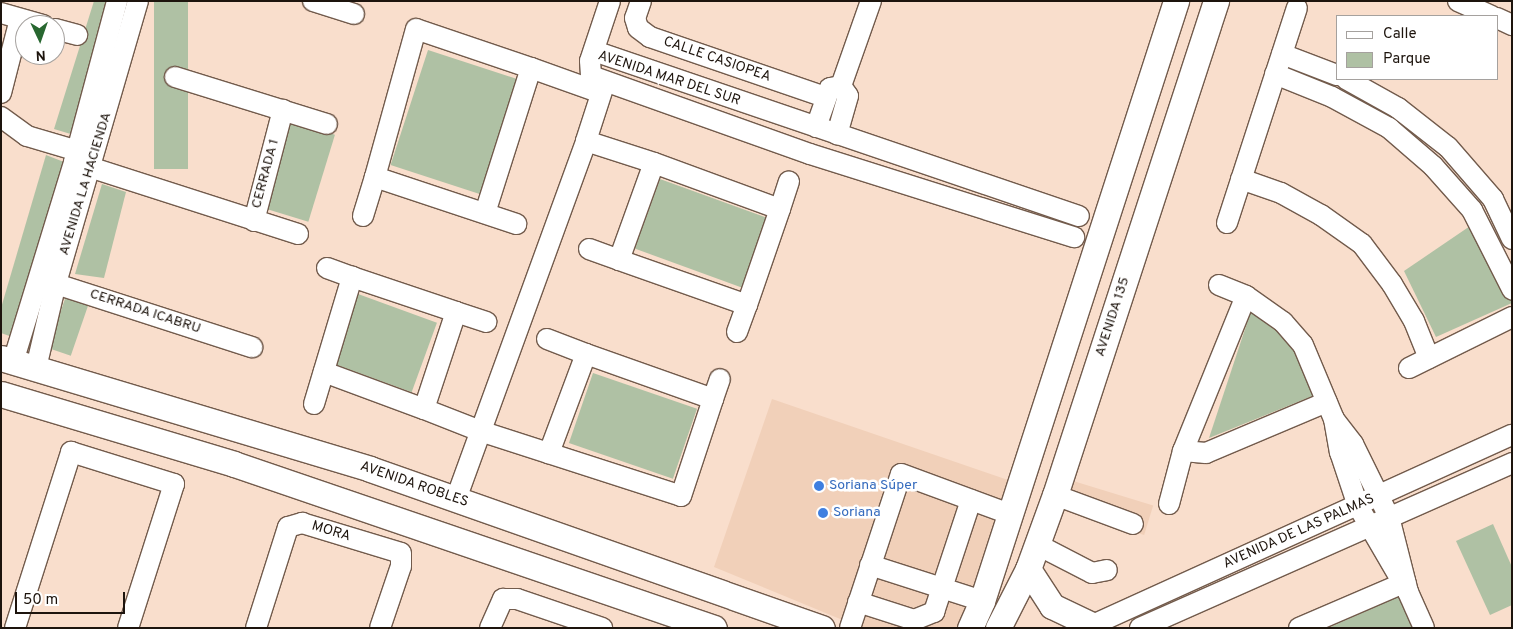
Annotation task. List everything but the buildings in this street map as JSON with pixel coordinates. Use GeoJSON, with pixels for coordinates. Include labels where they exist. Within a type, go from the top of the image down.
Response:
{"type":"FeatureCollection","features":[{"type":"Feature","properties":{"kind":"main road"},"geometry":{"type":"LineString","coordinates":[[970,628],[982,601],[1087,278],[1087,230],[1112,200],[1176,1]]}},
{"type":"Feature","properties":{"kind":"main road","name":"AVENIDA 135"},"geometry":{"type":"LineString","coordinates":[[998,628],[1028,569],[1054,495],[1216,1]]}},
{"type":"Feature","properties":{"kind":"main road"},"geometry":{"type":"LineString","coordinates":[[1087,230],[1137,245]]}},
{"type":"Feature","properties":{"kind":"main road","name":"AVENIDA ROBLES"},"geometry":{"type":"LineString","coordinates":[[17,363],[370,469],[822,628]]}},
{"type":"Feature","properties":{"kind":"main road"},"geometry":{"type":"LineString","coordinates":[[1,394],[234,464],[714,628]]}},
{"type":"Feature","properties":{"kind":"main road"},"geometry":{"type":"LineString","coordinates":[[1007,523],[1036,544]]}},
{"type":"Feature","properties":{"kind":"main road"},"geometry":{"type":"LineString","coordinates":[[1028,569],[1052,606],[1101,625]]}},
{"type":"Feature","properties":{"kind":"street"},"geometry":{"type":"LineString","coordinates":[[84,159],[117,1]]}},
{"type":"Feature","properties":{"kind":"street","name":"AVENIDA LA HACIENDA"},"geometry":{"type":"LineString","coordinates":[[17,363],[47,280],[84,159],[138,1]]}},
{"type":"Feature","properties":{"kind":"street"},"geometry":{"type":"LineString","coordinates":[[313,1],[354,14]]}},
{"type":"Feature","properties":{"kind":"street"},"geometry":{"type":"LineString","coordinates":[[594,51],[610,1]]}},
{"type":"Feature","properties":{"kind":"street","name":"CALLE CASIOPEA"},"geometry":{"type":"LineString","coordinates":[[641,1],[635,18],[638,28],[650,37],[833,92]]}},
{"type":"Feature","properties":{"kind":"street"},"geometry":{"type":"LineString","coordinates":[[816,127],[833,92],[871,1]]}},
{"type":"Feature","properties":{"kind":"street"},"geometry":{"type":"LineString","coordinates":[[1458,1],[1490,15]]}},
{"type":"Feature","properties":{"kind":"street"},"geometry":{"type":"LineString","coordinates":[[1227,223],[1297,8]]}},
{"type":"Feature","properties":{"kind":"street"},"geometry":{"type":"LineString","coordinates":[[1,13],[15,17]]}},
{"type":"Feature","properties":{"kind":"street"},"geometry":{"type":"LineString","coordinates":[[1498,18],[1512,25]]}},
{"type":"Feature","properties":{"kind":"street"},"geometry":{"type":"LineString","coordinates":[[363,216],[375,177],[408,26],[531,68],[603,87],[586,140],[456,499]]}},
{"type":"Feature","properties":{"kind":"street"},"geometry":{"type":"LineString","coordinates":[[65,32],[77,35]]}},
{"type":"Feature","properties":{"kind":"street"},"geometry":{"type":"LineString","coordinates":[[1,93],[15,38]]}},
{"type":"Feature","properties":{"kind":"street","name":"AVENIDA MAR DEL SUR"},"geometry":{"type":"LineString","coordinates":[[594,51],[842,136],[1087,230],[838,163],[603,87],[589,71],[594,51]]}},
{"type":"Feature","properties":{"kind":"street"},"geometry":{"type":"LineString","coordinates":[[1282,54],[1336,75]]}},
{"type":"Feature","properties":{"kind":"street"},"geometry":{"type":"LineString","coordinates":[[485,213],[531,68]]}},
{"type":"Feature","properties":{"kind":"street"},"geometry":{"type":"LineString","coordinates":[[1276,74],[1332,97],[1389,128],[1433,166],[1472,210],[1512,288]]}},
{"type":"Feature","properties":{"kind":"street"},"geometry":{"type":"LineString","coordinates":[[176,77],[327,124]]}},
{"type":"Feature","properties":{"kind":"street"},"geometry":{"type":"LineString","coordinates":[[1348,80],[1398,108],[1448,147],[1493,199],[1512,239]]}},
{"type":"Feature","properties":{"kind":"street"},"geometry":{"type":"LineString","coordinates":[[833,92],[848,96],[838,163]]}},
{"type":"Feature","properties":{"kind":"street","name":"CERRADA 1"},"geometry":{"type":"LineString","coordinates":[[1,117],[27,136],[84,159],[254,221],[283,110]]}},
{"type":"Feature","properties":{"kind":"street"},"geometry":{"type":"LineString","coordinates":[[586,140],[780,209]]}},
{"type":"Feature","properties":{"kind":"street"},"geometry":{"type":"LineString","coordinates":[[619,260],[654,163]]}},
{"type":"Feature","properties":{"kind":"street"},"geometry":{"type":"LineString","coordinates":[[375,177],[516,224]]}},
{"type":"Feature","properties":{"kind":"street"},"geometry":{"type":"LineString","coordinates":[[1241,179],[1281,193],[1321,214],[1362,244],[1392,284],[1414,321],[1429,358]]}},
{"type":"Feature","properties":{"kind":"street"},"geometry":{"type":"LineString","coordinates":[[737,332],[789,181]]}},
{"type":"Feature","properties":{"kind":"street"},"geometry":{"type":"LineString","coordinates":[[254,221],[298,234]]}},
{"type":"Feature","properties":{"kind":"street"},"geometry":{"type":"LineString","coordinates":[[589,249],[747,305]]}},
{"type":"Feature","properties":{"kind":"street"},"geometry":{"type":"LineString","coordinates":[[327,268],[486,322]]}},
{"type":"Feature","properties":{"kind":"street"},"geometry":{"type":"LineString","coordinates":[[314,404],[352,277]]}},
{"type":"Feature","properties":{"kind":"street","name":"CERRADA ICABRU"},"geometry":{"type":"LineString","coordinates":[[47,280],[252,347]]}},
{"type":"Feature","properties":{"kind":"street"},"geometry":{"type":"LineString","coordinates":[[1219,285],[1246,296],[1283,322],[1303,345],[1330,410],[1340,452],[1358,506],[1405,586],[1424,628]]}},
{"type":"Feature","properties":{"kind":"street"},"geometry":{"type":"LineString","coordinates":[[1169,504],[1184,451],[1246,296]]}},
{"type":"Feature","properties":{"kind":"street"},"geometry":{"type":"LineString","coordinates":[[424,410],[456,312]]}},
{"type":"Feature","properties":{"kind":"street"},"geometry":{"type":"LineString","coordinates":[[1409,368],[1512,317]]}},
{"type":"Feature","properties":{"kind":"street"},"geometry":{"type":"LineString","coordinates":[[547,340],[713,399]]}},
{"type":"Feature","properties":{"kind":"street"},"geometry":{"type":"LineString","coordinates":[[549,453],[586,354]]}},
{"type":"Feature","properties":{"kind":"street"},"geometry":{"type":"LineString","coordinates":[[324,372],[480,430],[681,496],[720,379]]}},
{"type":"Feature","properties":{"kind":"street"},"geometry":{"type":"LineString","coordinates":[[1184,451],[1206,453],[1330,410]]}},
{"type":"Feature","properties":{"kind":"street"},"geometry":{"type":"LineString","coordinates":[[1330,410],[1352,444],[1389,517],[1405,586]]}},
{"type":"Feature","properties":{"kind":"street","name":"AVENIDA DE LAS PALMAS"},"geometry":{"type":"LineString","coordinates":[[1101,625],[1142,604],[1512,435]]}},
{"type":"Feature","properties":{"kind":"street"},"geometry":{"type":"LineString","coordinates":[[15,628],[71,452],[174,484],[128,628]]}},
{"type":"Feature","properties":{"kind":"street","name":"AVENIDA DE LAS PALMAS"},"geometry":{"type":"LineString","coordinates":[[1146,625],[1512,463]]}},
{"type":"Feature","properties":{"kind":"street"},"geometry":{"type":"LineString","coordinates":[[850,628],[901,474],[972,500],[1007,523]]}},
{"type":"Feature","properties":{"kind":"street"},"geometry":{"type":"LineString","coordinates":[[1054,495],[1133,524]]}},
{"type":"Feature","properties":{"kind":"street"},"geometry":{"type":"LineString","coordinates":[[858,602],[914,620],[934,612],[972,500]]}},
{"type":"Feature","properties":{"kind":"street","name":"MORA"},"geometry":{"type":"LineString","coordinates":[[256,628],[288,527],[302,523],[400,553],[402,566],[380,628]]}},
{"type":"Feature","properties":{"kind":"street"},"geometry":{"type":"LineString","coordinates":[[1036,544],[1092,573],[1107,570]]}},
{"type":"Feature","properties":{"kind":"street"},"geometry":{"type":"LineString","coordinates":[[870,565],[982,601]]}},
{"type":"Feature","properties":{"kind":"street"},"geometry":{"type":"LineString","coordinates":[[1300,628],[1405,586]]}},
{"type":"Feature","properties":{"kind":"street"},"geometry":{"type":"LineString","coordinates":[[490,628],[504,599],[517,599],[602,628]]}},
{"type":"Feature","properties":{"kind":"street"},"geometry":{"type":"LineString","coordinates":[[1142,604],[1146,625]]}},
{"type":"Feature","properties":{"kind":"shaded area"},"geometry":{"type":"Polygon","coordinates":[[[772,399],[1008,480],[962,628],[862,628],[714,567],[772,399]]]}},
{"type":"Feature","properties":{"kind":"shaded area"},"geometry":{"type":"Polygon","coordinates":[[[1070,480],[1153,505],[1144,535],[1061,510],[1070,480]]]}},
{"type":"Feature","properties":{"kind":"green space"},"geometry":{"type":"Polygon","coordinates":[[[94,1],[113,1],[74,135],[54,129],[94,1]]]}},
{"type":"Feature","properties":{"kind":"green space"},"geometry":{"type":"Polygon","coordinates":[[[154,1],[188,1],[188,169],[154,169],[154,1]]]}},
{"type":"Feature","properties":{"kind":"green space"},"geometry":{"type":"Polygon","coordinates":[[[428,50],[519,80],[482,195],[391,165],[428,50]]]}},
{"type":"Feature","properties":{"kind":"green space"},"geometry":{"type":"Polygon","coordinates":[[[290,121],[335,135],[308,222],[263,208],[290,121]]]}},
{"type":"Feature","properties":{"kind":"green space"},"geometry":{"type":"Polygon","coordinates":[[[46,155],[64,162],[18,339],[1,333],[1,308],[46,155]]]}},
{"type":"Feature","properties":{"kind":"green space"},"geometry":{"type":"Polygon","coordinates":[[[660,179],[769,219],[744,288],[635,249],[660,179]]]}},
{"type":"Feature","properties":{"kind":"green space"},"geometry":{"type":"Polygon","coordinates":[[[102,184],[126,192],[104,278],[75,274],[102,184]]]}},
{"type":"Feature","properties":{"kind":"green space"},"geometry":{"type":"Polygon","coordinates":[[[1476,222],[1512,295],[1512,303],[1436,337],[1404,271],[1476,222]]]}},
{"type":"Feature","properties":{"kind":"green space"},"geometry":{"type":"Polygon","coordinates":[[[358,294],[437,323],[412,392],[333,364],[358,294]]]}},
{"type":"Feature","properties":{"kind":"green space"},"geometry":{"type":"Polygon","coordinates":[[[66,296],[89,304],[71,356],[48,348],[66,296]]]}},
{"type":"Feature","properties":{"kind":"green space"},"geometry":{"type":"Polygon","coordinates":[[[1251,311],[1264,315],[1296,349],[1320,393],[1209,438],[1251,311]]]}},
{"type":"Feature","properties":{"kind":"green space"},"geometry":{"type":"Polygon","coordinates":[[[593,373],[697,409],[673,479],[569,443],[593,373]]]}},
{"type":"Feature","properties":{"kind":"green space"},"geometry":{"type":"Polygon","coordinates":[[[1493,524],[1512,567],[1512,605],[1490,615],[1456,541],[1493,524]]]}},
{"type":"Feature","properties":{"kind":"green space"},"geometry":{"type":"Polygon","coordinates":[[[1404,594],[1418,628],[1328,628],[1404,594]]]}},
{"type":"Feature","properties":{"kind":"place","name":"Soriana Súper"},"geometry":{"type":"Point","coordinates":[819,486]}},
{"type":"Feature","properties":{"kind":"place","name":"Soriana"},"geometry":{"type":"Point","coordinates":[823,513]}}]}
